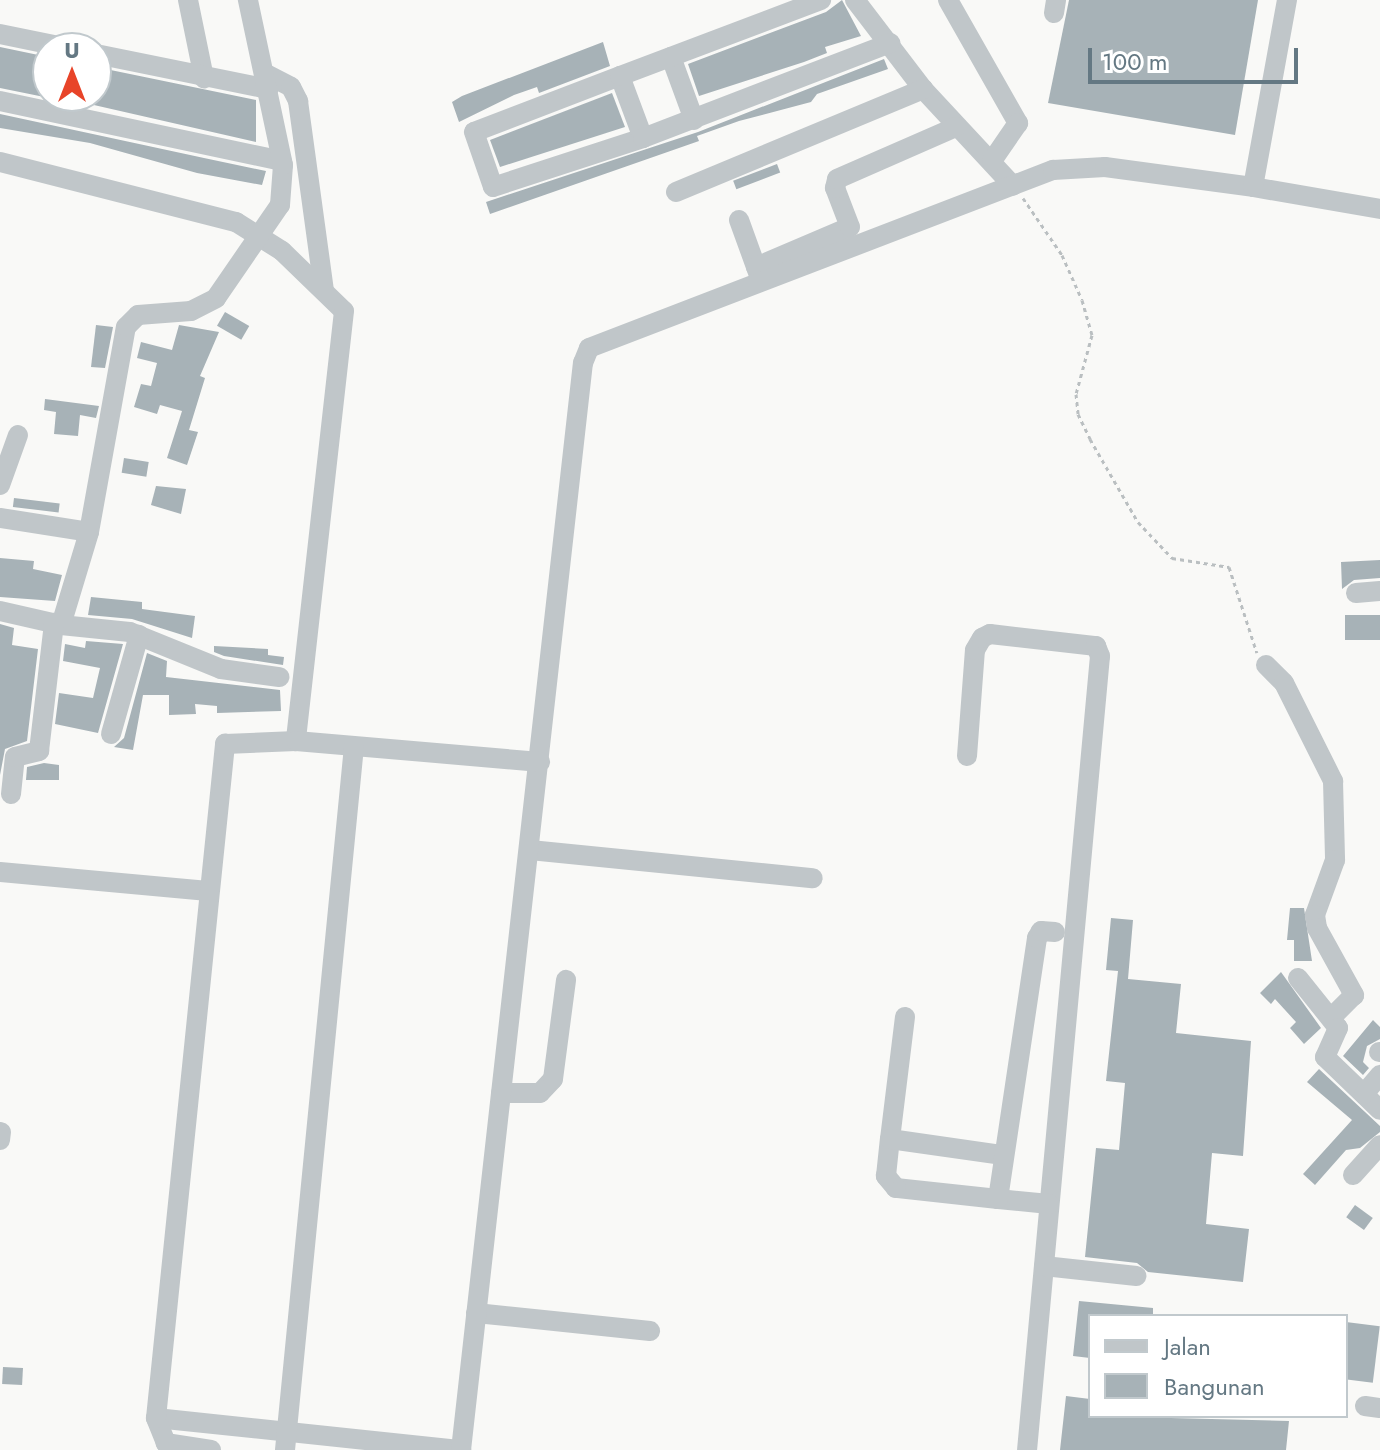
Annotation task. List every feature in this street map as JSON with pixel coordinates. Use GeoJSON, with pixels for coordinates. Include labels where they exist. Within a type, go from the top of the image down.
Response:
{"type":"FeatureCollection","features":[{"type":"Feature","properties":{"kind":"street"},"geometry":{"type":"LineString","coordinates":[[188,0],[204,78]]}},
{"type":"Feature","properties":{"kind":"street"},"geometry":{"type":"LineString","coordinates":[[11,794],[15,757],[39,751],[58,624],[89,532],[126,327],[138,315],[205,306],[225,289],[280,205],[282,161],[248,0]]}},
{"type":"Feature","properties":{"kind":"street"},"geometry":{"type":"LineString","coordinates":[[821,0],[477,129],[473,137],[490,183],[499,188],[643,138],[890,43]]}},
{"type":"Feature","properties":{"kind":"street"},"geometry":{"type":"LineString","coordinates":[[855,0],[923,89],[1013,186]]}},
{"type":"Feature","properties":{"kind":"street"},"geometry":{"type":"LineString","coordinates":[[948,0],[1018,123],[992,161]]}},
{"type":"Feature","properties":{"kind":"street"},"geometry":{"type":"LineString","coordinates":[[1253,187],[1287,0]]}},
{"type":"Feature","properties":{"kind":"street"},"geometry":{"type":"LineString","coordinates":[[0,34],[32,41]]}},
{"type":"Feature","properties":{"kind":"street"},"geometry":{"type":"LineString","coordinates":[[671,57],[694,120]]}},
{"type":"Feature","properties":{"kind":"street"},"geometry":{"type":"LineString","coordinates":[[112,58],[204,78],[266,81],[291,87],[298,101],[324,290]]}},
{"type":"Feature","properties":{"kind":"street"},"geometry":{"type":"LineString","coordinates":[[620,76],[643,138]]}},
{"type":"Feature","properties":{"kind":"street"},"geometry":{"type":"LineString","coordinates":[[676,192],[923,89]]}},
{"type":"Feature","properties":{"kind":"street"},"geometry":{"type":"LineString","coordinates":[[0,101],[32,103]]}},
{"type":"Feature","properties":{"kind":"street"},"geometry":{"type":"LineString","coordinates":[[100,112],[282,161]]}},
{"type":"Feature","properties":{"kind":"street"},"geometry":{"type":"LineString","coordinates":[[759,274],[850,227],[835,188],[837,179],[956,127]]}},
{"type":"Feature","properties":{"kind":"street"},"geometry":{"type":"LineString","coordinates":[[0,162],[217,214],[262,236],[324,290],[346,318],[296,741]]}},
{"type":"Feature","properties":{"kind":"street"},"geometry":{"type":"LineString","coordinates":[[156,1418],[286,1442],[461,1450],[585,356],[596,342],[759,274],[1053,170],[1083,167],[1253,187],[1380,209]]}},
{"type":"Feature","properties":{"kind":"street"},"geometry":{"type":"LineString","coordinates":[[739,220],[759,274]]}},
{"type":"Feature","properties":{"kind":"street"},"geometry":{"type":"LineString","coordinates":[[0,485],[18,435]]}},
{"type":"Feature","properties":{"kind":"street"},"geometry":{"type":"LineString","coordinates":[[0,518],[89,532]]}},
{"type":"Feature","properties":{"kind":"street"},"geometry":{"type":"LineString","coordinates":[[1356,593],[1380,591]]}},
{"type":"Feature","properties":{"kind":"street"},"geometry":{"type":"LineString","coordinates":[[0,611],[58,624],[139,635],[221,669],[279,677]]}},
{"type":"Feature","properties":{"kind":"street"},"geometry":{"type":"LineString","coordinates":[[967,756],[975,650],[982,638],[990,634],[1096,646],[1100,656],[1027,1450]]}},
{"type":"Feature","properties":{"kind":"street"},"geometry":{"type":"LineString","coordinates":[[111,734],[139,635]]}},
{"type":"Feature","properties":{"kind":"street"},"geometry":{"type":"LineString","coordinates":[[1266,665],[1284,683],[1333,781],[1335,860],[1315,915],[1354,995],[1332,1017]]}},
{"type":"Feature","properties":{"kind":"street"},"geometry":{"type":"LineString","coordinates":[[211,1450],[166,1443],[156,1418],[225,744],[296,741],[540,762]]}},
{"type":"Feature","properties":{"kind":"street"},"geometry":{"type":"LineString","coordinates":[[286,1442],[354,746]]}},
{"type":"Feature","properties":{"kind":"street"},"geometry":{"type":"LineString","coordinates":[[530,850],[813,878]]}},
{"type":"Feature","properties":{"kind":"street"},"geometry":{"type":"LineString","coordinates":[[0,872],[208,891]]}},
{"type":"Feature","properties":{"kind":"street"},"geometry":{"type":"LineString","coordinates":[[998,1199],[1037,938],[1041,931],[1055,932]]}},
{"type":"Feature","properties":{"kind":"street"},"geometry":{"type":"LineString","coordinates":[[1298,978],[1332,1017],[1339,1032],[1325,1057],[1380,1110]]}},
{"type":"Feature","properties":{"kind":"street"},"geometry":{"type":"LineString","coordinates":[[501,1093],[540,1093],[553,1079],[566,980]]}},
{"type":"Feature","properties":{"kind":"street"},"geometry":{"type":"LineString","coordinates":[[905,1017],[886,1176],[896,1188],[1049,1204]]}},
{"type":"Feature","properties":{"kind":"street"},"geometry":{"type":"LineString","coordinates":[[1364,1094],[1380,1075]]}},
{"type":"Feature","properties":{"kind":"street"},"geometry":{"type":"LineString","coordinates":[[890,1139],[1003,1155]]}},
{"type":"Feature","properties":{"kind":"street"},"geometry":{"type":"LineString","coordinates":[[1353,1175],[1380,1145]]}},
{"type":"Feature","properties":{"kind":"street"},"geometry":{"type":"LineString","coordinates":[[1044,1266],[1136,1276]]}},
{"type":"Feature","properties":{"kind":"street"},"geometry":{"type":"LineString","coordinates":[[476,1313],[650,1331]]}},
{"type":"Feature","properties":{"kind":"path"},"geometry":{"type":"LineString","coordinates":[[1013,186],[1042,221],[1082,300],[1092,335],[1076,394],[1078,414],[1090,439],[1138,522],[1172,558],[1229,567],[1252,646],[1266,665]]}},
{"type":"Feature","properties":{"kind":"building"},"geometry":{"type":"Polygon","coordinates":[[[842,0],[861,36],[825,47],[827,53],[804,62],[699,96],[688,64],[826,12],[842,0]]]}},
{"type":"Feature","properties":{"kind":"building"},"geometry":{"type":"Polygon","coordinates":[[[1069,0],[1258,0],[1235,135],[1048,103],[1069,0]]]}},
{"type":"Feature","properties":{"kind":"building"},"geometry":{"type":"Polygon","coordinates":[[[603,42],[610,66],[539,93],[537,87],[514,95],[459,122],[452,102],[462,96],[603,42]]]}},
{"type":"Feature","properties":{"kind":"building"},"geometry":{"type":"Polygon","coordinates":[[[0,47],[32,54],[32,94],[0,88],[0,47]]]}},
{"type":"Feature","properties":{"kind":"building"},"geometry":{"type":"Polygon","coordinates":[[[884,59],[888,69],[817,94],[811,102],[739,121],[697,136],[699,141],[490,214],[486,202],[698,132],[884,59]]]}},
{"type":"Feature","properties":{"kind":"building"},"geometry":{"type":"Polygon","coordinates":[[[112,70],[256,100],[256,142],[112,109],[112,70]]]}},
{"type":"Feature","properties":{"kind":"building"},"geometry":{"type":"Polygon","coordinates":[[[612,93],[625,127],[500,167],[490,140],[612,93]]]}},
{"type":"Feature","properties":{"kind":"building"},"geometry":{"type":"Polygon","coordinates":[[[0,114],[266,171],[262,185],[197,173],[90,143],[0,128],[0,114]]]}},
{"type":"Feature","properties":{"kind":"building"},"geometry":{"type":"Polygon","coordinates":[[[777,164],[780,172],[736,189],[733,181],[777,164]]]}},
{"type":"Feature","properties":{"kind":"building"},"geometry":{"type":"Polygon","coordinates":[[[225,312],[249,326],[241,340],[217,326],[225,312]]]}},
{"type":"Feature","properties":{"kind":"building"},"geometry":{"type":"Polygon","coordinates":[[[96,325],[113,327],[105,368],[91,367],[96,325]]]}},
{"type":"Feature","properties":{"kind":"building"},"geometry":{"type":"Polygon","coordinates":[[[179,325],[219,332],[200,376],[205,378],[189,430],[198,432],[187,465],[167,458],[182,411],[160,405],[157,414],[134,407],[141,384],[151,386],[157,363],[137,358],[141,342],[172,350],[179,325]]]}},
{"type":"Feature","properties":{"kind":"building"},"geometry":{"type":"Polygon","coordinates":[[[45,399],[99,406],[96,418],[80,415],[78,436],[54,434],[56,412],[44,410],[45,399]]]}},
{"type":"Feature","properties":{"kind":"building"},"geometry":{"type":"Polygon","coordinates":[[[124,458],[149,462],[146,477],[122,473],[124,458]]]}},
{"type":"Feature","properties":{"kind":"building"},"geometry":{"type":"Polygon","coordinates":[[[156,486],[186,489],[181,514],[151,505],[156,486]]]}},
{"type":"Feature","properties":{"kind":"building"},"geometry":{"type":"Polygon","coordinates":[[[14,498],[60,504],[59,513],[13,507],[14,498]]]}},
{"type":"Feature","properties":{"kind":"building"},"geometry":{"type":"Polygon","coordinates":[[[0,558],[34,561],[33,569],[62,575],[55,601],[0,597],[0,558]]]}},
{"type":"Feature","properties":{"kind":"building"},"geometry":{"type":"Polygon","coordinates":[[[1380,560],[1380,578],[1354,580],[1342,589],[1341,562],[1380,560]]]}},
{"type":"Feature","properties":{"kind":"building"},"geometry":{"type":"Polygon","coordinates":[[[91,597],[142,602],[142,609],[195,616],[192,638],[132,619],[88,615],[91,597]]]}},
{"type":"Feature","properties":{"kind":"building"},"geometry":{"type":"Polygon","coordinates":[[[1345,615],[1380,615],[1380,640],[1345,640],[1345,615]]]}},
{"type":"Feature","properties":{"kind":"building"},"geometry":{"type":"Polygon","coordinates":[[[0,624],[14,628],[12,645],[38,649],[27,741],[5,749],[0,775],[0,624]]]}},
{"type":"Feature","properties":{"kind":"building"},"geometry":{"type":"Polygon","coordinates":[[[86,641],[123,644],[98,733],[55,724],[59,693],[93,698],[100,668],[63,661],[65,644],[85,648],[86,641]]]}},
{"type":"Feature","properties":{"kind":"building"},"geometry":{"type":"Polygon","coordinates":[[[214,646],[268,649],[268,655],[284,657],[283,665],[224,656],[214,652],[214,646]]]}},
{"type":"Feature","properties":{"kind":"building"},"geometry":{"type":"Polygon","coordinates":[[[147,653],[167,661],[166,677],[280,690],[281,711],[217,713],[217,706],[195,704],[196,714],[169,715],[169,695],[143,695],[133,750],[114,747],[124,738],[147,653]]]}},
{"type":"Feature","properties":{"kind":"building"},"geometry":{"type":"Polygon","coordinates":[[[44,763],[59,765],[59,780],[26,780],[27,767],[44,763]]]}},
{"type":"Feature","properties":{"kind":"building"},"geometry":{"type":"Polygon","coordinates":[[[1290,908],[1304,908],[1312,961],[1294,961],[1294,940],[1287,940],[1290,908]]]}},
{"type":"Feature","properties":{"kind":"building"},"geometry":{"type":"Polygon","coordinates":[[[1111,918],[1133,920],[1128,979],[1181,984],[1176,1033],[1251,1041],[1243,1156],[1212,1153],[1206,1224],[1249,1229],[1243,1282],[1148,1272],[1137,1263],[1085,1257],[1096,1148],[1119,1150],[1125,1083],[1106,1081],[1118,971],[1106,970],[1111,918]]]}},
{"type":"Feature","properties":{"kind":"building"},"geometry":{"type":"Polygon","coordinates":[[[1281,972],[1321,1028],[1304,1044],[1290,1028],[1296,1022],[1275,999],[1271,1004],[1260,993],[1281,972]]]}},
{"type":"Feature","properties":{"kind":"building"},"geometry":{"type":"Polygon","coordinates":[[[1373,1020],[1380,1027],[1380,1039],[1367,1046],[1363,1062],[1369,1068],[1363,1075],[1343,1056],[1373,1020]]]}},
{"type":"Feature","properties":{"kind":"building"},"geometry":{"type":"Polygon","coordinates":[[[1319,1069],[1380,1126],[1380,1132],[1360,1148],[1346,1150],[1315,1185],[1303,1174],[1352,1120],[1307,1082],[1319,1069]]]}},
{"type":"Feature","properties":{"kind":"building"},"geometry":{"type":"Polygon","coordinates":[[[1355,1205],[1373,1218],[1364,1230],[1346,1217],[1355,1205]]]}},
{"type":"Feature","properties":{"kind":"building"},"geometry":{"type":"Polygon","coordinates":[[[1079,1301],[1153,1308],[1153,1314],[1088,1314],[1088,1358],[1073,1356],[1079,1301]]]}},
{"type":"Feature","properties":{"kind":"building"},"geometry":{"type":"Polygon","coordinates":[[[1348,1322],[1380,1326],[1373,1383],[1348,1380],[1348,1322]]]}},
{"type":"Feature","properties":{"kind":"building"},"geometry":{"type":"Polygon","coordinates":[[[3,1367],[23,1368],[22,1385],[2,1384],[3,1367]]]}},
{"type":"Feature","properties":{"kind":"building"},"geometry":{"type":"Polygon","coordinates":[[[1066,1396],[1088,1399],[1088,1418],[1289,1421],[1286,1450],[1060,1450],[1066,1396]]]}}]}
